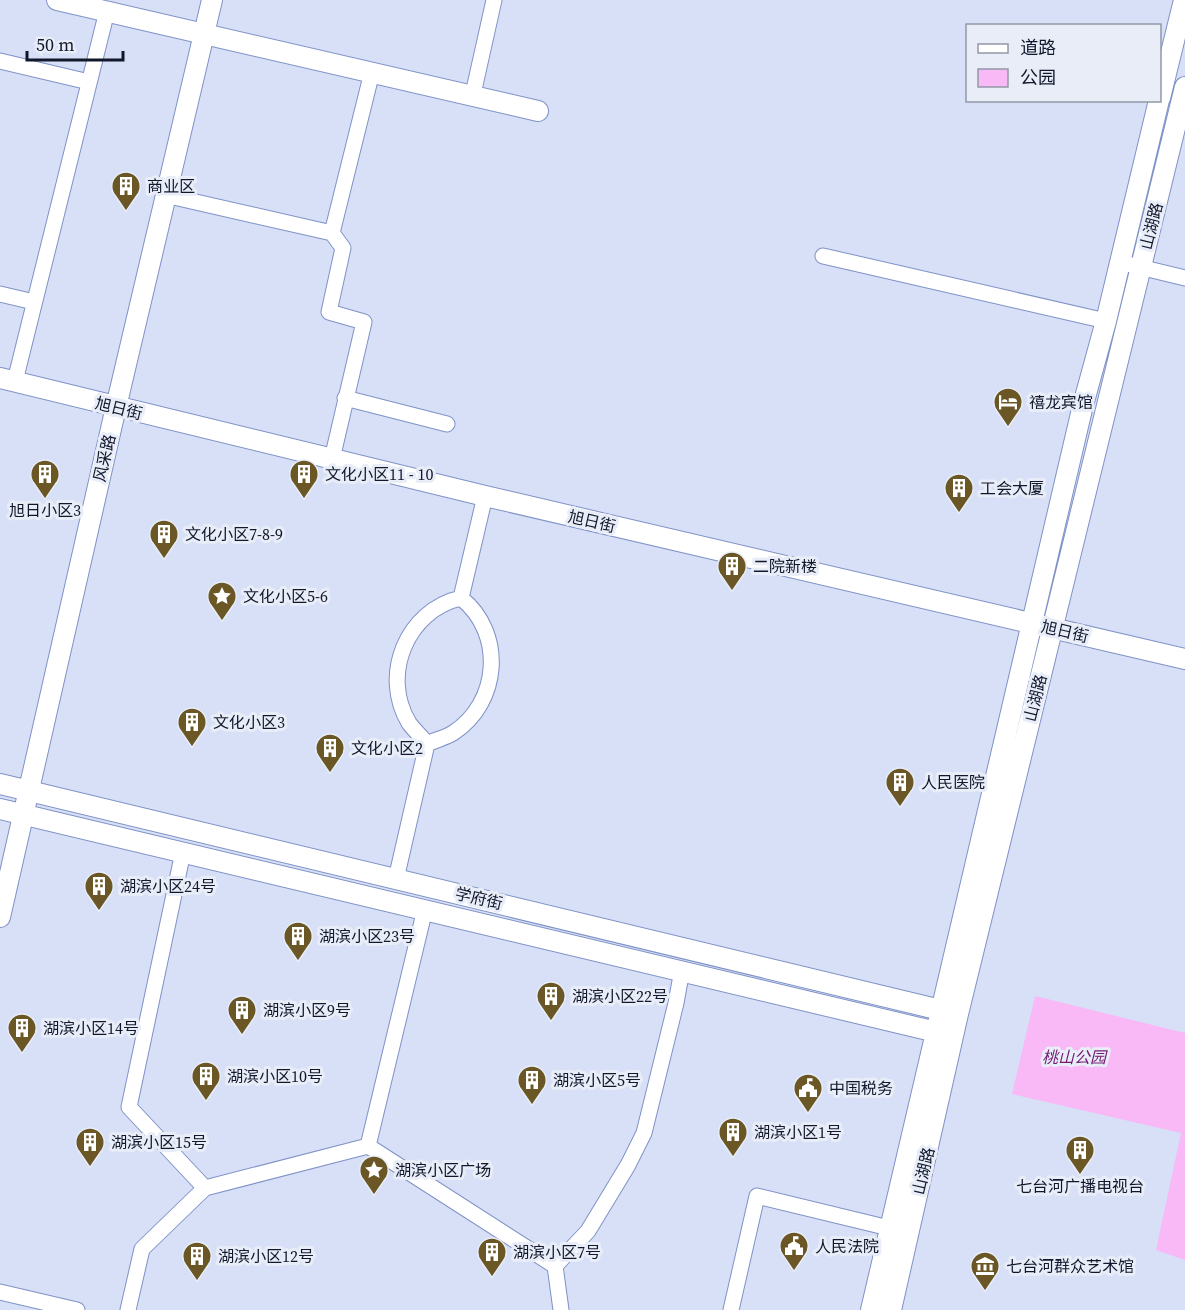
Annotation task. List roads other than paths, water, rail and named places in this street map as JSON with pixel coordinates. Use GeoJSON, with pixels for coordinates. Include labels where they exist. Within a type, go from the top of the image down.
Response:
{"type":"FeatureCollection","features":[{"type":"Feature","properties":{"kind":"main road"},"geometry":{"type":"LineString","coordinates":[[57,0],[473,94],[538,111]]}},
{"type":"Feature","properties":{"kind":"main road","name":"风采路"},"geometry":{"type":"LineString","coordinates":[[0,917],[27,790],[212,0]]}},
{"type":"Feature","properties":{"kind":"main road","name":"山湖路"},"geometry":{"type":"LineString","coordinates":[[1161,91],[1184,0]]}},
{"type":"Feature","properties":{"kind":"main road","name":"山湖路"},"geometry":{"type":"LineString","coordinates":[[950,1012],[1052,628],[1185,87]]}},
{"type":"Feature","properties":{"kind":"main road","name":"山湖路"},"geometry":{"type":"LineString","coordinates":[[891,1310],[945,1034],[1032,624],[1083,405],[1107,321],[1158,102]]}},
{"type":"Feature","properties":{"kind":"main road","name":"旭日街"},"geometry":{"type":"LineString","coordinates":[[7,380],[485,496],[1185,659]]}},
{"type":"Feature","properties":{"kind":"main road","name":"学府街"},"geometry":{"type":"LineString","coordinates":[[0,784],[950,1012]]}},
{"type":"Feature","properties":{"kind":"main road","name":"学府街"},"geometry":{"type":"LineString","coordinates":[[0,809],[945,1034]]}},
{"type":"Feature","properties":{"kind":"main road"},"geometry":{"type":"LineString","coordinates":[[506,928],[514,924],[517,919],[511,906]]}},
{"type":"Feature","properties":{"kind":"main road","name":"山湖路"},"geometry":{"type":"LineString","coordinates":[[871,1310],[890,1228],[945,1034]]}},
{"type":"Feature","properties":{"kind":"street"},"geometry":{"type":"LineString","coordinates":[[473,94],[494,0]]}},
{"type":"Feature","properties":{"kind":"street"},"geometry":{"type":"LineString","coordinates":[[7,380],[34,303],[107,11]]}},
{"type":"Feature","properties":{"kind":"street"},"geometry":{"type":"LineString","coordinates":[[0,61],[90,82]]}},
{"type":"Feature","properties":{"kind":"street"},"geometry":{"type":"LineString","coordinates":[[333,233],[372,72]]}},
{"type":"Feature","properties":{"kind":"street"},"geometry":{"type":"LineString","coordinates":[[165,195],[333,233],[343,248],[329,312],[363,322],[332,459]]}},
{"type":"Feature","properties":{"kind":"street"},"geometry":{"type":"LineString","coordinates":[[823,256],[1107,321]]}},
{"type":"Feature","properties":{"kind":"street"},"geometry":{"type":"LineString","coordinates":[[1119,262],[1185,278]]}},
{"type":"Feature","properties":{"kind":"street"},"geometry":{"type":"LineString","coordinates":[[0,294],[34,303]]}},
{"type":"Feature","properties":{"kind":"street"},"geometry":{"type":"LineString","coordinates":[[345,398],[447,424]]}},
{"type":"Feature","properties":{"kind":"street"},"geometry":{"type":"LineString","coordinates":[[461,598],[485,496]]}},
{"type":"Feature","properties":{"kind":"street"},"geometry":{"type":"LineString","coordinates":[[427,744],[409,723],[402,704],[398,680],[399,662],[405,642],[412,630],[442,604],[461,598]]}},
{"type":"Feature","properties":{"kind":"street"},"geometry":{"type":"LineString","coordinates":[[427,744],[453,733],[468,720],[482,700],[489,683],[493,662],[491,648],[476,612],[461,598]]}},
{"type":"Feature","properties":{"kind":"street"},"geometry":{"type":"LineString","coordinates":[[396,879],[427,744]]}},
{"type":"Feature","properties":{"kind":"street"},"geometry":{"type":"LineString","coordinates":[[183,852],[129,1107],[205,1188]]}},
{"type":"Feature","properties":{"kind":"street"},"geometry":{"type":"LineString","coordinates":[[368,1146],[425,909]]}},
{"type":"Feature","properties":{"kind":"street"},"geometry":{"type":"LineString","coordinates":[[555,1266],[588,1232],[628,1165],[644,1133],[682,970]]}},
{"type":"Feature","properties":{"kind":"street"},"geometry":{"type":"LineString","coordinates":[[128,1310],[142,1249],[205,1188],[368,1146],[555,1266],[561,1310]]}},
{"type":"Feature","properties":{"kind":"street"},"geometry":{"type":"LineString","coordinates":[[730,1310],[757,1196],[890,1228]]}},
{"type":"Feature","properties":{"kind":"street"},"geometry":{"type":"LineString","coordinates":[[0,1292],[77,1310]]}},
{"type":"Feature","properties":{"kind":"place","name":"商业区"},"geometry":{"type":"Point","coordinates":[126,212]}},
{"type":"Feature","properties":{"kind":"place","name":"禧龙宾馆"},"geometry":{"type":"Point","coordinates":[1008,428]}},
{"type":"Feature","properties":{"kind":"place","name":"旭日小区3"},"geometry":{"type":"Point","coordinates":[45,500]}},
{"type":"Feature","properties":{"kind":"place","name":"文化小区11 - 10"},"geometry":{"type":"Point","coordinates":[304,500]}},
{"type":"Feature","properties":{"kind":"place","name":"工会大厦"},"geometry":{"type":"Point","coordinates":[959,514]}},
{"type":"Feature","properties":{"kind":"place","name":"文化小区7-8-9"},"geometry":{"type":"Point","coordinates":[164,560]}},
{"type":"Feature","properties":{"kind":"place","name":"二院新楼"},"geometry":{"type":"Point","coordinates":[732,592]}},
{"type":"Feature","properties":{"kind":"place","name":"文化小区5-6"},"geometry":{"type":"Point","coordinates":[222,622]}},
{"type":"Feature","properties":{"kind":"place","name":"文化小区3"},"geometry":{"type":"Point","coordinates":[192,748]}},
{"type":"Feature","properties":{"kind":"place","name":"文化小区2"},"geometry":{"type":"Point","coordinates":[330,774]}},
{"type":"Feature","properties":{"kind":"place","name":"人民医院"},"geometry":{"type":"Point","coordinates":[900,808]}},
{"type":"Feature","properties":{"kind":"place","name":"湖滨小区24号"},"geometry":{"type":"Point","coordinates":[99,912]}},
{"type":"Feature","properties":{"kind":"place","name":"湖滨小区23号"},"geometry":{"type":"Point","coordinates":[298,962]}},
{"type":"Feature","properties":{"kind":"place","name":"湖滨小区22号"},"geometry":{"type":"Point","coordinates":[551,1022]}},
{"type":"Feature","properties":{"kind":"place","name":"湖滨小区9号"},"geometry":{"type":"Point","coordinates":[242,1036]}},
{"type":"Feature","properties":{"kind":"place","name":"湖滨小区14号"},"geometry":{"type":"Point","coordinates":[22,1054]}},
{"type":"Feature","properties":{"kind":"place","name":"湖滨小区10号"},"geometry":{"type":"Point","coordinates":[206,1102]}},
{"type":"Feature","properties":{"kind":"place","name":"湖滨小区5号"},"geometry":{"type":"Point","coordinates":[532,1106]}},
{"type":"Feature","properties":{"kind":"place","name":"中国税务"},"geometry":{"type":"Point","coordinates":[808,1114]}},
{"type":"Feature","properties":{"kind":"place","name":"湖滨小区1号"},"geometry":{"type":"Point","coordinates":[733,1158]}},
{"type":"Feature","properties":{"kind":"place","name":"湖滨小区15号"},"geometry":{"type":"Point","coordinates":[90,1168]}},
{"type":"Feature","properties":{"kind":"place","name":"七台河广播电视台"},"geometry":{"type":"Point","coordinates":[1080,1176]}},
{"type":"Feature","properties":{"kind":"place","name":"湖滨小区广场"},"geometry":{"type":"Point","coordinates":[374,1196]}},
{"type":"Feature","properties":{"kind":"place","name":"人民法院"},"geometry":{"type":"Point","coordinates":[794,1272]}},
{"type":"Feature","properties":{"kind":"place","name":"湖滨小区7号"},"geometry":{"type":"Point","coordinates":[492,1278]}},
{"type":"Feature","properties":{"kind":"place","name":"湖滨小区12号"},"geometry":{"type":"Point","coordinates":[197,1282]}},
{"type":"Feature","properties":{"kind":"place","name":"七台河群众艺术馆"},"geometry":{"type":"Point","coordinates":[985,1292]}},
{"type":"Feature","properties":{"kind":"park label","name":"桃山公园"},"geometry":{"type":"Point","coordinates":[1074,1057]}}]}
